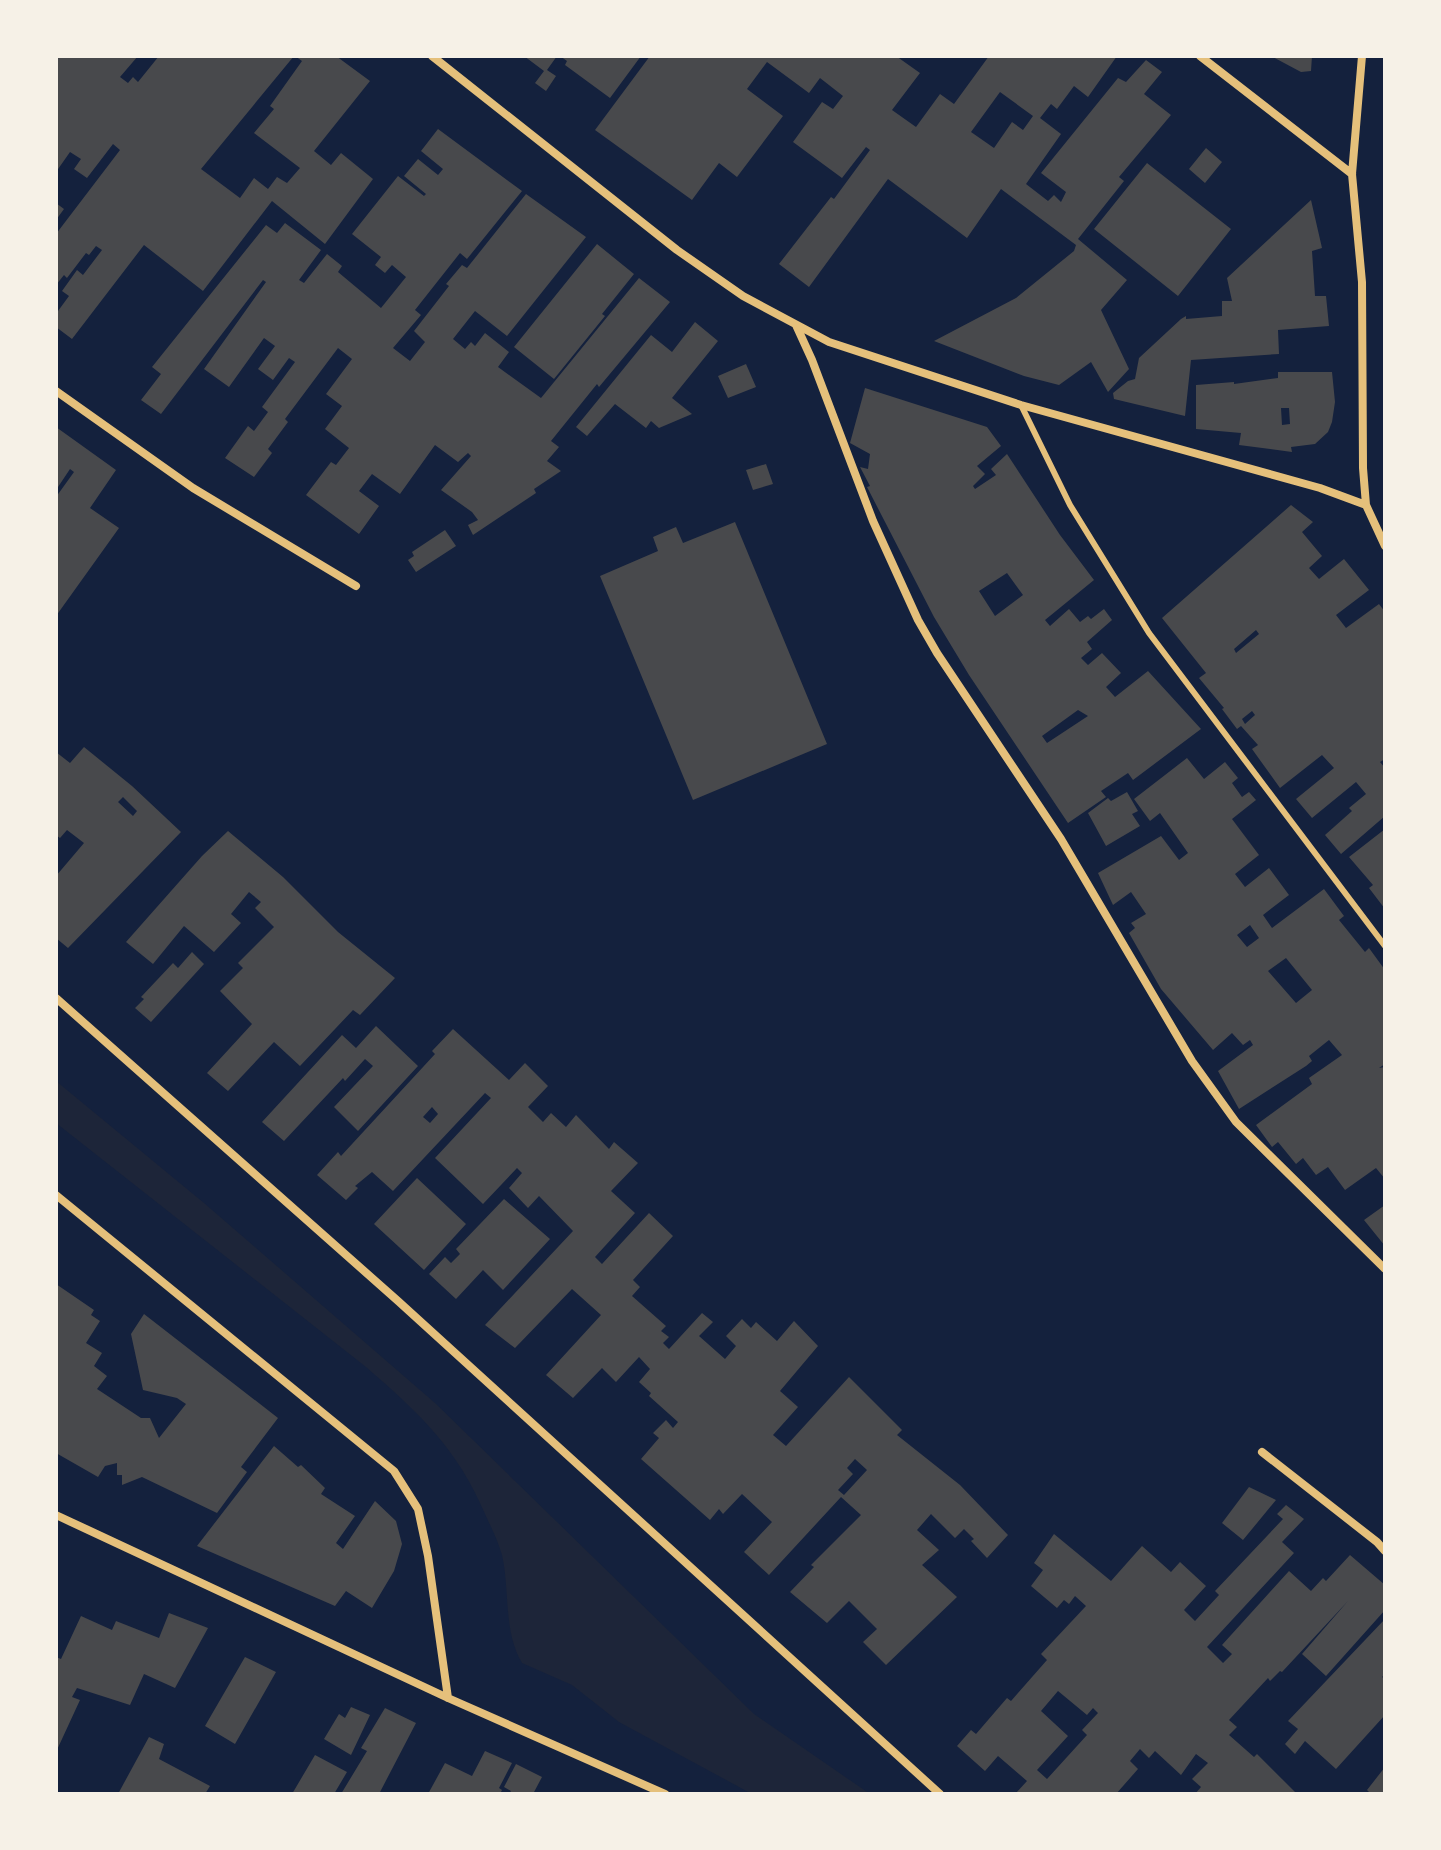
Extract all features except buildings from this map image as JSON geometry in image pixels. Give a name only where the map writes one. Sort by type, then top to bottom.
[{"type":"street","points":[[432,56],[677,250],[743,296],[829,342],[1021,405],[1320,488],[1366,505]]},
{"type":"street","points":[[1200,56],[1352,174]]},
{"type":"street","points":[[1362,56],[1352,174],[1362,282],[1366,505],[1385,546]]},
{"type":"street","points":[[796,325],[873,521],[918,620],[937,653],[1061,839],[1192,1061],[1227,1109],[1272,1158],[1385,1269]]},
{"type":"street","points":[[56,391],[193,488],[356,586]]},
{"type":"street","points":[[56,998],[398,1301],[940,1794]]},
{"type":"street","points":[[56,1195],[394,1471],[418,1509],[428,1556],[448,1698]]},
{"type":"street","points":[[1262,1452],[1385,1551]]},
{"type":"street","points":[[56,1515],[448,1698],[665,1794]]},
{"type":"lane","points":[[1021,405],[1070,505],[1149,633],[1385,946]]},
{"type":"shaded area","points":[[56,1081],[204,1203],[435,1403],[754,1714],[870,1794],[752,1794],[619,1722],[572,1685],[522,1663],[512,1638],[504,1568],[494,1534],[462,1470],[435,1433],[366,1367],[56,1123]]}]
